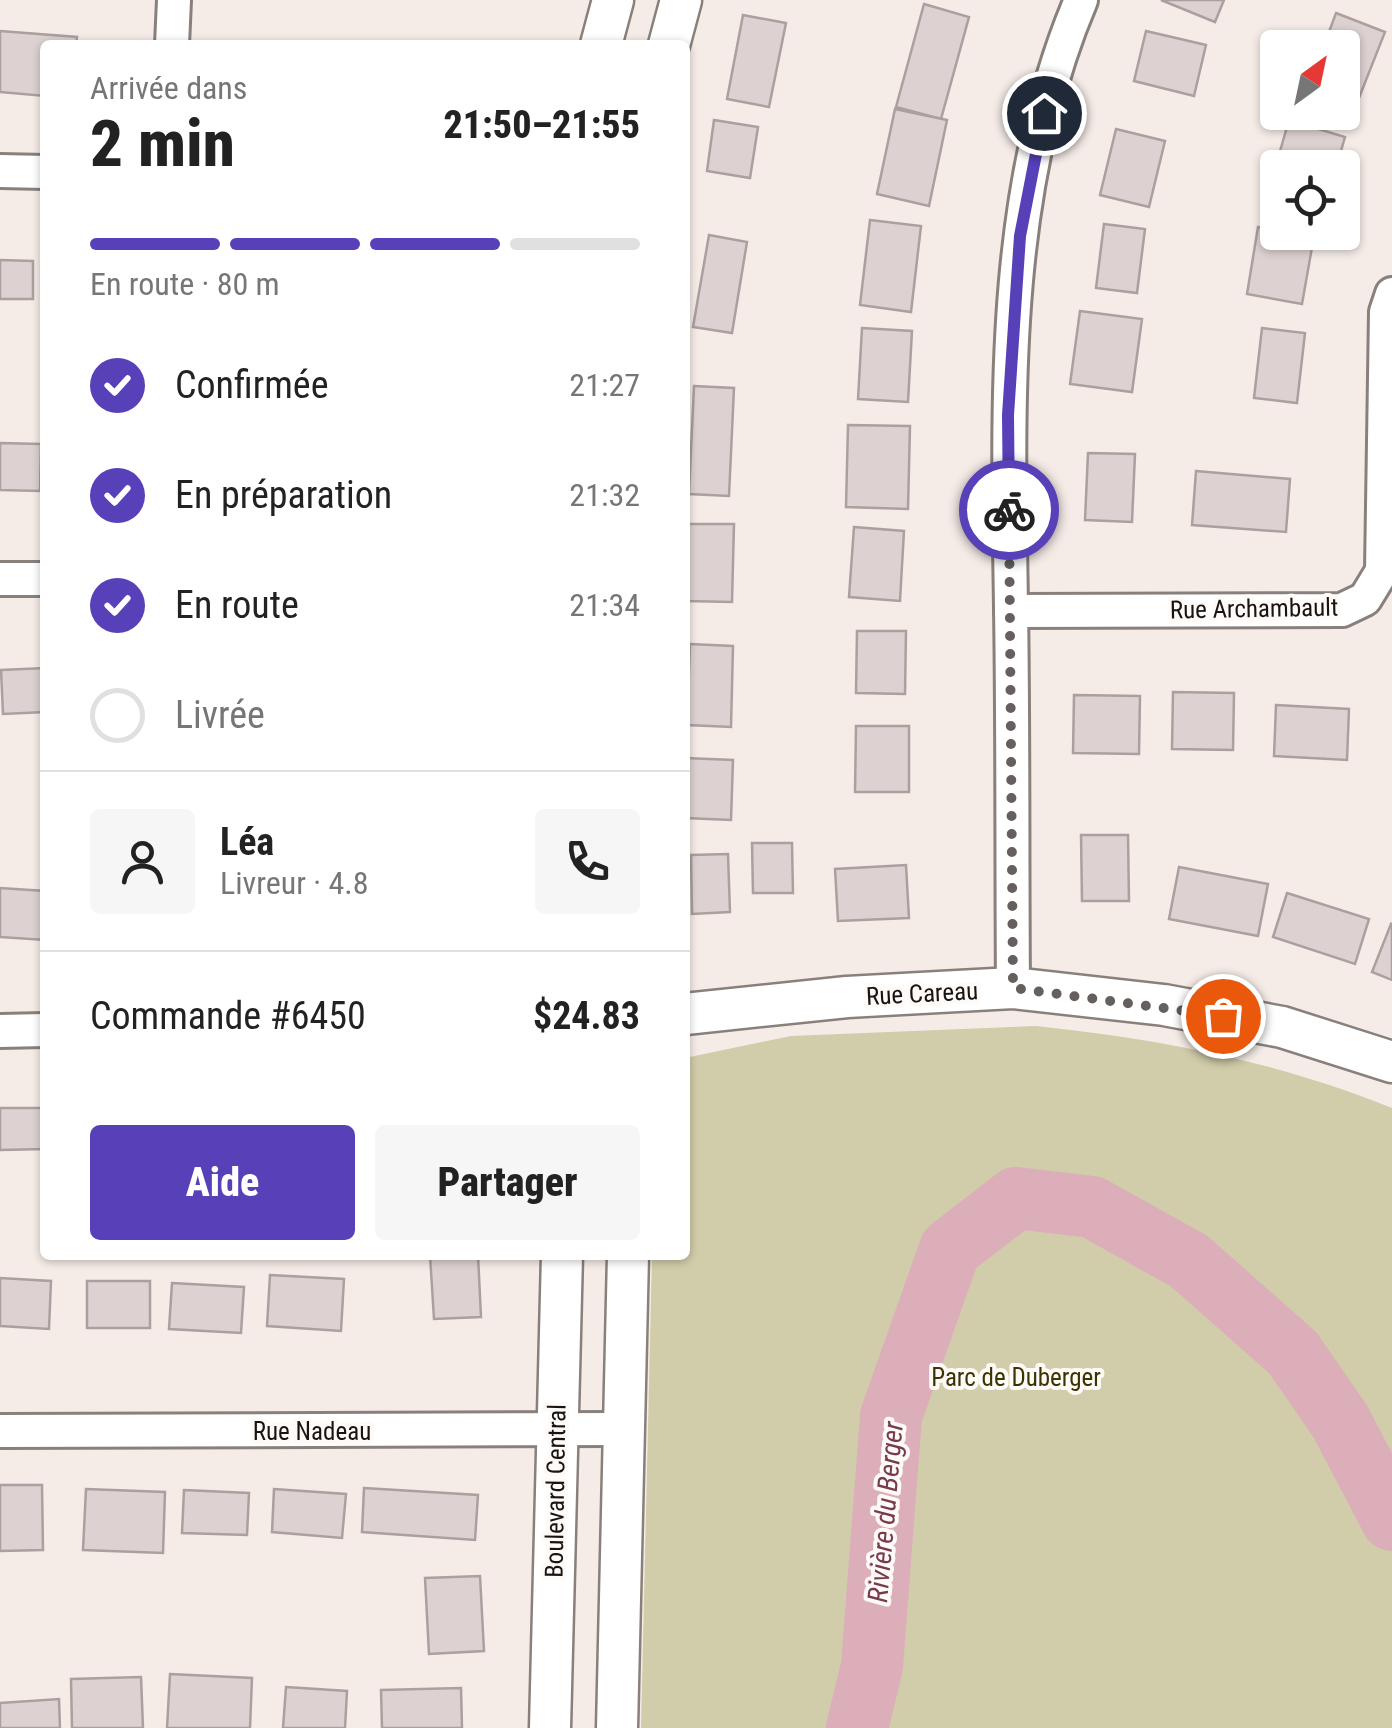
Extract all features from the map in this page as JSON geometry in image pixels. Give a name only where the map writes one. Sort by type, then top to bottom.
[{"type":"street","points":[[172,40],[174,0]]},
{"type":"street","points":[[602,40],[613,0]]},
{"type":"street","points":[[669,40],[681,0]]},
{"type":"street","points":[[1013,988],[1008,415],[1020,236],[1044,113],[1081,0]]},
{"type":"street","points":[[0,171],[40,172]]},
{"type":"street","name":"Rue Archambault","points":[[1011,611],[1342,610],[1365,598],[1382,571],[1386,312],[1392,294]]},
{"type":"street","points":[[0,579],[40,579]]},
{"type":"street","name":"Rue Careau","points":[[690,1013],[847,997],[1013,988],[1164,1005],[1282,1027],[1392,1062]]},
{"type":"street","points":[[0,1031],[40,1030]]},
{"type":"street","name":"Boulevard Central","points":[[550,1728],[562,1260]]},
{"type":"street","points":[[617,1728],[628,1260]]},
{"type":"street","name":"Rue Nadeau","points":[[0,1431],[624,1429]]},
{"type":"green space","name":"Parc de Duberger","points":[[1036,1026],[1217,1054],[1304,1077],[1392,1108],[1392,1728],[641,1728],[652,1260],[690,1260],[690,1057],[791,1036]]},
{"type":"building","points":[[1161,0],[1224,0],[1215,22]]},
{"type":"building","points":[[924,4],[969,17],[941,119],[896,107]]},
{"type":"building","points":[[1336,13],[1385,32],[1360,95],[1360,30],[1330,30]]},
{"type":"building","points":[[743,15],[786,23],[769,107],[727,99]]},
{"type":"building","points":[[0,31],[77,37],[40,40],[40,96],[0,92]]},
{"type":"building","points":[[1146,31],[1206,45],[1194,96],[1134,81]]},
{"type":"building","points":[[895,109],[947,120],[929,206],[877,194]]},
{"type":"building","points":[[714,120],[758,127],[750,178],[707,171]]},
{"type":"building","points":[[1116,129],[1165,141],[1149,207],[1100,195]]},
{"type":"building","points":[[1286,130],[1322,130],[1345,137],[1341,150],[1280,150]]},
{"type":"building","points":[[870,220],[921,226],[911,312],[860,305]]},
{"type":"building","points":[[1104,224],[1145,229],[1137,293],[1096,288]]},
{"type":"building","points":[[1258,227],[1260,250],[1312,250],[1302,304],[1247,294]]},
{"type":"building","points":[[709,235],[747,242],[732,333],[693,327]]},
{"type":"building","points":[[0,260],[33,261],[33,299],[0,299]]},
{"type":"building","points":[[1080,311],[1142,319],[1132,392],[1070,384]]},
{"type":"building","points":[[862,328],[912,331],[908,402],[858,399]]},
{"type":"building","points":[[1262,328],[1305,333],[1297,403],[1254,398]]},
{"type":"building","points":[[694,386],[734,388],[729,496],[690,494]]},
{"type":"building","points":[[848,425],[910,426],[908,509],[846,507]]},
{"type":"building","points":[[0,443],[40,444],[40,491],[0,490]]},
{"type":"building","points":[[1088,453],[1135,454],[1132,522],[1085,520]]},
{"type":"building","points":[[1196,471],[1290,479],[1286,532],[1192,525]]},
{"type":"building","points":[[690,524],[734,524],[732,602],[690,601]]},
{"type":"building","points":[[854,527],[904,531],[900,601],[849,597]]},
{"type":"building","points":[[857,631],[906,631],[905,694],[856,693]]},
{"type":"building","points":[[690,644],[733,646],[731,727],[690,725]]},
{"type":"building","points":[[40,668],[40,712],[3,714],[1,670]]},
{"type":"building","points":[[1173,692],[1234,693],[1233,750],[1172,749]]},
{"type":"building","points":[[1074,695],[1140,696],[1139,754],[1073,753]]},
{"type":"building","points":[[1276,705],[1349,709],[1347,760],[1274,756]]},
{"type":"building","points":[[856,726],[909,726],[909,792],[855,792]]},
{"type":"building","points":[[690,758],[733,760],[731,820],[690,818]]},
{"type":"building","points":[[1081,835],[1128,835],[1129,901],[1082,901]]},
{"type":"building","points":[[752,843],[792,843],[793,893],[753,893]]},
{"type":"building","points":[[728,854],[730,912],[692,914],[691,855]]},
{"type":"building","points":[[906,865],[909,918],[838,921],[835,869]]},
{"type":"building","points":[[1179,867],[1268,884],[1258,936],[1169,919]]},
{"type":"building","points":[[0,888],[40,891],[40,940],[0,937]]},
{"type":"building","points":[[1287,893],[1369,919],[1355,964],[1273,937]]},
{"type":"building","points":[[1392,925],[1392,980],[1372,972]]},
{"type":"building","points":[[0,1108],[40,1108],[40,1149],[0,1150]]},
{"type":"building","points":[[430,1260],[478,1260],[481,1317],[434,1319]]},
{"type":"building","points":[[270,1275],[344,1279],[341,1331],[267,1326]]},
{"type":"building","points":[[0,1278],[51,1281],[49,1329],[0,1326]]},
{"type":"building","points":[[87,1281],[150,1281],[150,1328],[87,1328]]},
{"type":"building","points":[[172,1283],[244,1287],[241,1333],[169,1329]]},
{"type":"building","points":[[0,1485],[42,1485],[43,1550],[0,1551]]},
{"type":"building","points":[[364,1488],[478,1495],[475,1540],[362,1532]]},
{"type":"building","points":[[86,1489],[165,1492],[163,1553],[83,1550]]},
{"type":"building","points":[[274,1489],[346,1494],[342,1538],[272,1532]]},
{"type":"building","points":[[184,1490],[249,1493],[247,1535],[182,1533]]},
{"type":"building","points":[[480,1576],[484,1651],[429,1654],[425,1578]]},
{"type":"building","points":[[170,1674],[252,1678],[250,1728],[167,1728]]},
{"type":"building","points":[[141,1677],[143,1728],[72,1728],[71,1679]]},
{"type":"building","points":[[286,1687],[347,1691],[345,1728],[283,1728]]},
{"type":"building","points":[[461,1688],[462,1728],[382,1728],[381,1690]]},
{"type":"building","points":[[59,1699],[60,1728],[0,1728],[0,1703]]},
{"type":"waterway","name":"Rivière du Berger","points":[[857,1728],[872,1666],[891,1416],[950,1249],[1016,1198],[1092,1207],[1189,1261],[1293,1353],[1340,1421],[1392,1520]]},
{"type":"way so far","points":[[1009,510],[1013,988],[1164,1005],[1223,1016]]},
{"type":"route","points":[[1009,510],[1008,415],[1020,236],[1044,113]]}]
